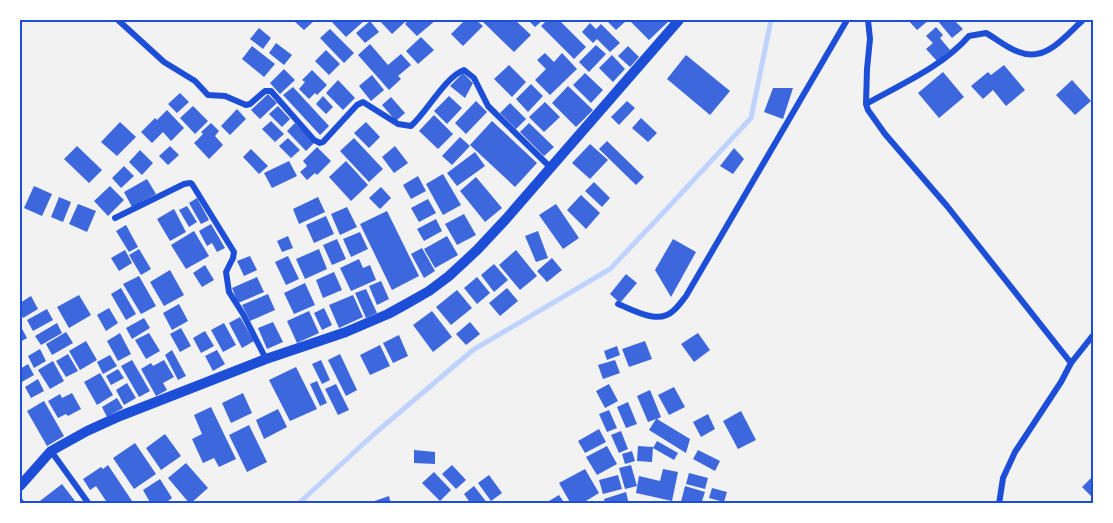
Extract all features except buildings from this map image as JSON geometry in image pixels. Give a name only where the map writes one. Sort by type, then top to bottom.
[{"type":"main road","points":[[20,486],[51,451],[87,431],[266,359],[346,332],[388,314],[429,291],[477,250],[679,20]]},
{"type":"street","points":[[118,20],[164,62],[195,81],[208,95],[225,96],[246,105],[264,91],[271,91],[314,140],[320,143],[324,142],[363,102],[398,124],[411,126],[447,83],[464,70],[474,78],[488,106],[551,168]]},
{"type":"street","points":[[618,304],[654,316],[664,316],[675,310],[686,296],[847,20]]},
{"type":"street","points":[[868,20],[870,39],[866,104],[868,110],[1071,363]]},
{"type":"street","points":[[866,104],[926,71],[969,36],[986,33],[1017,51],[1026,54],[1042,54],[1083,20]]},
{"type":"street","points":[[115,218],[184,184],[192,184],[234,252],[226,272],[227,286],[266,359]]},
{"type":"street","points":[[999,504],[1000,490],[1015,452],[1071,363],[1094,334]]},
{"type":"street","points":[[51,451],[88,504]]},
{"type":"waterway","points":[[298,504],[374,434],[473,350],[610,269],[751,118],[771,20]]}]
